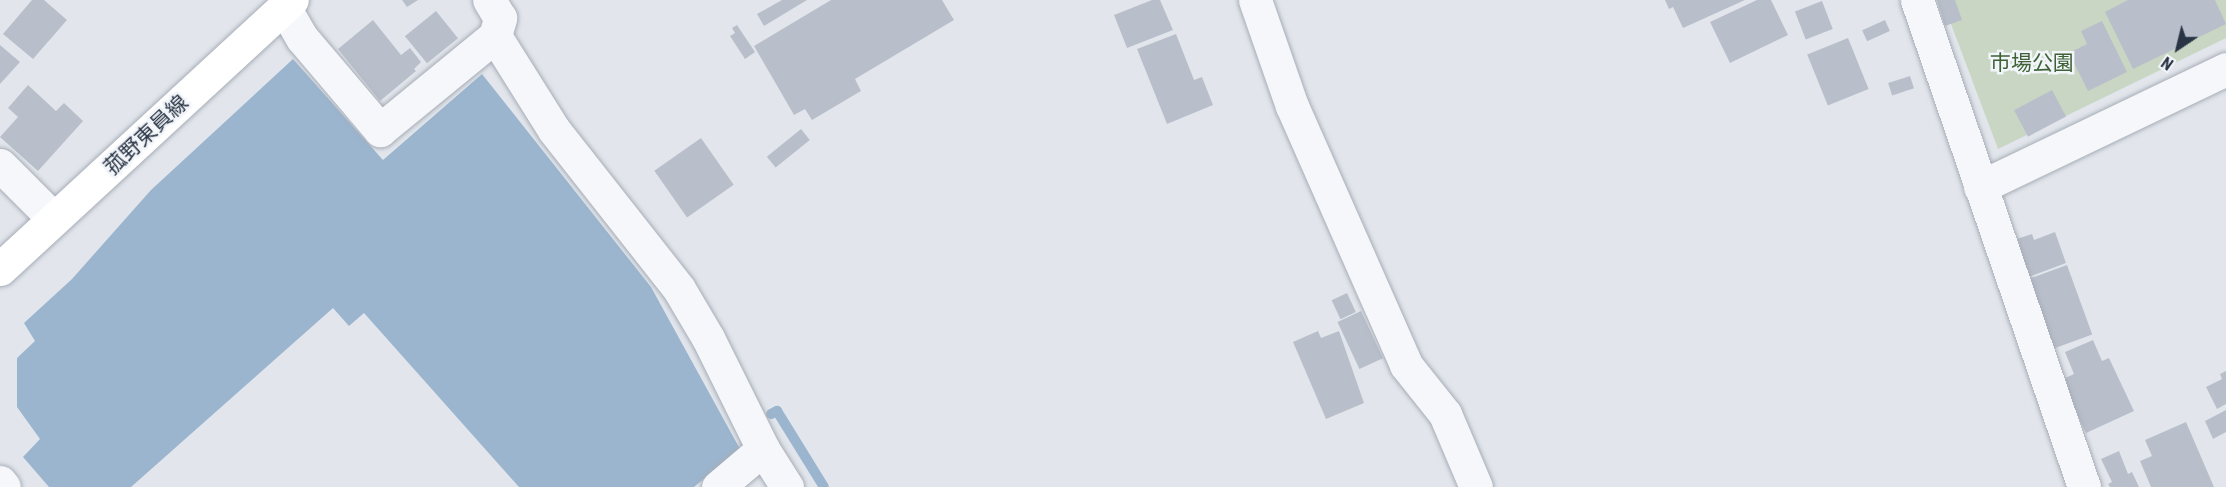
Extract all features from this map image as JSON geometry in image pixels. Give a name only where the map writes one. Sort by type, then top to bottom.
[{"type":"main road","name":"菰野東員線","points":[[0,269],[288,4]]},
{"type":"street","points":[[288,4],[302,38],[380,130],[495,36],[500,18],[489,0]]},
{"type":"street","points":[[1255,0],[1292,105],[1406,365],[1445,414],[1476,487]]},
{"type":"street","points":[[1917,0],[2084,487]]},
{"type":"street","points":[[495,36],[554,130],[679,288],[708,338],[763,449],[788,487]]},
{"type":"street","points":[[1980,187],[2226,69]]},
{"type":"street","points":[[0,165],[54,219]]},
{"type":"street","points":[[717,487],[763,449]]},
{"type":"street","points":[[0,482],[4,487]]},
{"type":"green space","name":"市場公園","points":[[1942,0],[2226,0],[2226,38],[1998,149]]},
{"type":"water","points":[[293,59],[383,160],[482,74],[651,287],[740,449],[694,487],[519,487],[364,313],[349,326],[333,308],[131,487],[49,487],[23,457],[40,439],[17,407],[17,358],[35,341],[24,323],[72,279],[151,190]]},
{"type":"building","points":[[32,0],[44,0],[67,20],[33,59],[3,34]]},
{"type":"building","points":[[402,0],[418,0],[407,7]]},
{"type":"building","points":[[782,0],[807,0],[764,26],[757,14]]},
{"type":"building","points":[[831,0],[942,0],[954,20],[855,79],[861,91],[812,120],[805,109],[794,115],[754,46]]},
{"type":"building","points":[[1152,0],[1160,0],[1173,30],[1127,48],[1114,15]]},
{"type":"building","points":[[1665,0],[1745,0],[1683,28],[1673,7],[1669,9]]},
{"type":"building","points":[[1757,0],[1771,0],[1788,35],[1730,63],[1710,22]]},
{"type":"building","points":[[1937,0],[1955,0],[1962,20],[1945,26]]},
{"type":"building","points":[[2128,0],[2215,0],[2226,24],[2133,69],[2105,12]]},
{"type":"building","points":[[1822,1],[1833,29],[1806,39],[1795,11]]},
{"type":"building","points":[[436,11],[458,38],[427,63],[405,36]]},
{"type":"building","points":[[373,20],[401,55],[410,48],[421,62],[414,69],[416,71],[380,101],[338,49]]},
{"type":"building","points":[[1885,20],[1890,31],[1867,41],[1862,30]]},
{"type":"building","points":[[2102,21],[2127,72],[2088,91],[2069,53],[2087,44],[2081,31]]},
{"type":"building","points":[[737,25],[755,52],[745,59],[730,36],[735,33],[732,28]]},
{"type":"building","points":[[1176,34],[1194,80],[1202,77],[1213,105],[1167,124],[1137,49]]},
{"type":"building","points":[[1848,38],[1869,89],[1828,105],[1807,54]]},
{"type":"building","points":[[0,45],[20,62],[0,84]]},
{"type":"building","points":[[1910,76],[1914,88],[1892,95],[1888,83]]},
{"type":"building","points":[[28,85],[56,111],[64,103],[83,121],[38,171],[0,137],[18,117],[8,108]]},
{"type":"building","points":[[2052,90],[2066,116],[2028,137],[2014,110]]},
{"type":"building","points":[[801,129],[810,140],[776,168],[767,157]]},
{"type":"building","points":[[701,138],[734,185],[687,217],[654,171]]},
{"type":"building","points":[[2055,232],[2066,263],[2026,278],[2015,247],[2020,245],[2017,239],[2032,234],[2034,240]]},
{"type":"building","points":[[2067,265],[2092,335],[2052,349],[2027,280]]},
{"type":"building","points":[[1347,293],[1356,312],[1340,319],[1332,300]]},
{"type":"building","points":[[1361,311],[1383,358],[1359,369],[1337,322]]},
{"type":"building","points":[[1318,331],[1321,338],[1339,331],[1364,403],[1326,419],[1293,342]]},
{"type":"building","points":[[2093,340],[2102,361],[2109,358],[2134,411],[2086,433],[2061,380],[2074,374],[2065,352]]},
{"type":"building","points":[[2226,371],[2226,404],[2217,409],[2206,387],[2222,379],[2220,374]]},
{"type":"building","points":[[2226,410],[2226,432],[2213,439],[2205,421]]},
{"type":"building","points":[[2186,422],[2214,487],[2151,487],[2140,461],[2152,456],[2145,440]]},
{"type":"building","points":[[2119,451],[2128,474],[2132,472],[2139,487],[2110,487],[2108,484],[2112,482],[2101,459]]},
{"type":"waterway","points":[[771,414],[777,411],[824,487]]}]
